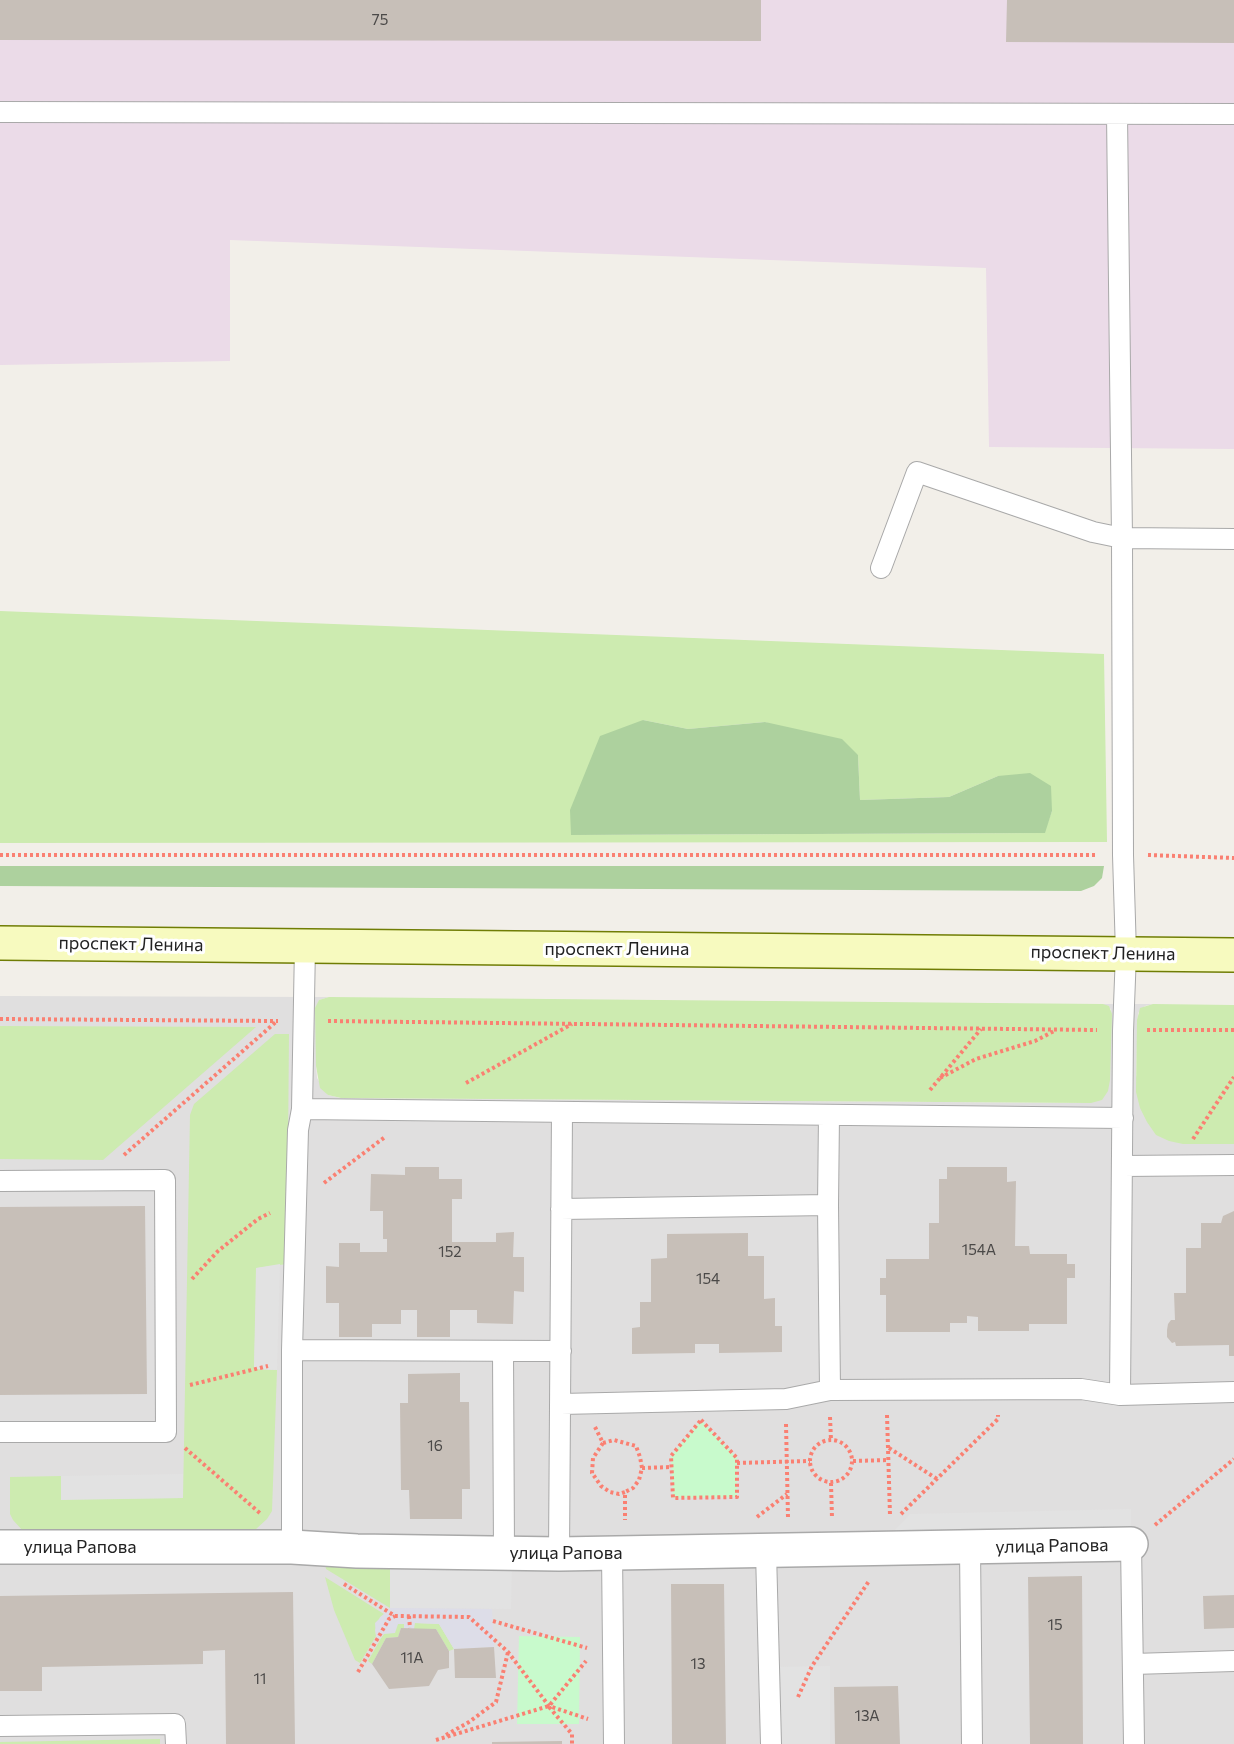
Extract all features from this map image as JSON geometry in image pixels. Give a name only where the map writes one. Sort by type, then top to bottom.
[{"type":"main road","name":"проспект Ленина","points":[[0,943],[1234,955]]},
{"type":"street","name":"улица Рапова","points":[[0,1547],[292,1547],[357,1551],[559,1554],[619,1540],[766,1552],[1131,1544]]},
{"type":"lane","points":[[0,112],[1234,114]]},
{"type":"lane","points":[[1117,114],[1123,855],[1126,953],[1123,1030],[1120,1395]]},
{"type":"lane","points":[[881,568],[917,472],[1093,532],[1122,538],[1234,539]]},
{"type":"lane","points":[[292,1547],[292,1356],[298,1130],[302,1109],[305,946]]},
{"type":"lane","points":[[302,1109],[1123,1119]]},
{"type":"lane","points":[[559,1554],[562,1112]]},
{"type":"lane","points":[[829,1115],[830,1390]]},
{"type":"lane","points":[[1123,1166],[1234,1165]]},
{"type":"lane","points":[[0,1182],[165,1180],[166,1391],[166,1432],[0,1432]]},
{"type":"lane","points":[[561,1209],[828,1205]]},
{"type":"lane","points":[[504,1351],[504,1553]]},
{"type":"lane","points":[[292,1356],[561,1351]]},
{"type":"lane","points":[[561,1404],[786,1399],[830,1390],[886,1389],[1081,1389],[1120,1395],[1234,1392]]},
{"type":"lane","points":[[614,1735],[614,1658],[619,1540]]},
{"type":"lane","points":[[1131,1544],[1134,1744]]},
{"type":"lane","points":[[970,1548],[972,1744]]},
{"type":"lane","points":[[766,1552],[771,1744]]},
{"type":"lane","points":[[1133,1664],[1234,1661]]},
{"type":"lane","points":[[0,1726],[175,1724],[176,1744]]},
{"type":"path","points":[[0,855],[1123,855],[1234,858]]},
{"type":"path","points":[[0,1019],[1234,1030]]},
{"type":"path","points":[[94,1181],[278,1021]]},
{"type":"path","points":[[908,1116],[981,1029]]},
{"type":"path","points":[[940,1078],[976,1059],[1035,1041],[1056,1030]]},
{"type":"path","points":[[1176,1165],[1234,1077]]},
{"type":"path","points":[[165,1307],[218,1251],[258,1219],[296,1198]]},
{"type":"path","points":[[166,1391],[292,1356]]},
{"type":"path","points":[[886,1389],[890,1525]]},
{"type":"path","points":[[786,1399],[788,1526]]},
{"type":"path","points":[[583,1404],[603,1443]]},
{"type":"path","points":[[701,1420],[737,1458],[737,1497],[673,1498],[671,1467],[671,1456],[701,1420]]},
{"type":"path","points":[[166,1432],[267,1519],[292,1547]]},
{"type":"path","points":[[614,1440],[636,1446],[642,1468],[639,1480],[633,1488],[619,1494],[610,1492],[595,1479],[591,1465],[603,1443],[614,1440]]},
{"type":"path","points":[[831,1440],[840,1441],[846,1446],[853,1461],[847,1476],[831,1483],[822,1481],[816,1476],[810,1461],[816,1446],[831,1440]]},
{"type":"path","points":[[888,1448],[937,1479]]},
{"type":"path","points":[[1131,1544],[1234,1459]]},
{"type":"path","points":[[853,1461],[888,1460]]},
{"type":"path","points":[[737,1463],[810,1461]]},
{"type":"path","points":[[642,1468],[671,1467]]},
{"type":"path","points":[[831,1483],[832,1526]]},
{"type":"path","points":[[619,1540],[625,1492]]},
{"type":"path","points":[[340,1582],[395,1616]]},
{"type":"path","points":[[358,1672],[389,1619],[395,1616],[469,1617],[508,1652],[572,1734],[572,1744]]},
{"type":"path","points":[[410,1616],[410,1628]]},
{"type":"path","points":[[493,1621],[595,1650],[614,1658]]},
{"type":"path","points":[[435,1742],[549,1706],[595,1650]]},
{"type":"path","points":[[435,1742],[470,1722],[496,1702],[508,1652]]},
{"type":"path","points":[[549,1706],[614,1735]]},
{"type":"shaded area","points":[[0,0],[1234,0],[1234,449],[989,447],[986,268],[230,240],[230,361],[0,365]]},
{"type":"shaded area","points":[[0,996],[329,997],[319,1000],[316,1008],[317,1078],[328,1095],[341,1098],[1091,1103],[1111,1009],[1103,1004],[1153,1004],[1145,1006],[1138,1013],[1136,1076],[1183,1144],[1234,1144],[1234,1744],[0,1744]]},
{"type":"shaded area","points":[[280,1264],[277,1370],[254,1369],[256,1268]]},
{"type":"shaded area","points":[[183,1474],[183,1498],[61,1500],[61,1476]]},
{"type":"shaded area","points":[[1131,1509],[1131,1535],[885,1540],[910,1514]]},
{"type":"shaded area","points":[[390,1560],[512,1563],[511,1609],[390,1608]]},
{"type":"shaded area","points":[[390,1608],[492,1609],[494,1647],[454,1649],[439,1624],[415,1623],[414,1629],[404,1628],[404,1624],[398,1624],[395,1633],[384,1634],[381,1638],[376,1636],[375,1623]]},
{"type":"shaded area","points":[[830,1666],[830,1744],[771,1744],[769,1667]]},
{"type":"green space","points":[[0,611],[1104,654],[1107,842],[0,843]],"holes":[[[643,720],[688,729],[765,722],[858,755],[860,800],[949,797],[998,776],[1052,811],[1044,833],[571,835]]]},
{"type":"green space","points":[[643,720],[688,729],[765,722],[842,739],[858,755],[860,800],[949,797],[998,776],[1030,773],[1051,786],[1052,811],[1045,833],[571,835],[570,810],[600,736]]},
{"type":"green space","points":[[0,866],[1104,866],[1102,878],[1094,886],[1081,891],[0,886]]},
{"type":"green space","points":[[329,997],[1103,1004],[1109,1006],[1112,1014],[1110,1080],[1108,1091],[1102,1100],[1091,1103],[341,1098],[328,1095],[320,1088],[316,1066],[315,1008],[319,1000]]},
{"type":"green space","points":[[1153,1004],[1234,1005],[1234,1144],[1183,1144],[1169,1141],[1156,1135],[1147,1122],[1136,1092],[1137,1020],[1140,1008]]},
{"type":"green space","points":[[0,1026],[256,1027],[103,1160],[0,1159]]},
{"type":"green space","points":[[275,1034],[289,1034],[287,1264],[257,1268],[254,1369],[277,1370],[272,1511],[256,1529],[242,1533],[24,1532],[10,1514],[10,1477],[61,1476],[61,1499],[183,1498],[190,1115],[194,1104]]},
{"type":"green space","points":[[701,1420],[737,1458],[737,1497],[673,1498],[671,1456]]},
{"type":"green space","points":[[325,1563],[390,1565],[390,1608],[326,1569]]},
{"type":"green space","points":[[325,1577],[384,1614],[380,1617],[375,1630],[376,1636],[360,1663],[355,1660],[334,1610]]},
{"type":"green space","points":[[414,1623],[439,1624],[454,1649],[449,1651],[436,1629],[414,1629]]},
{"type":"green space","points":[[398,1624],[405,1624],[404,1628],[401,1628],[398,1637],[386,1638],[372,1664],[368,1661],[384,1633]]},
{"type":"green space","points":[[519,1636],[580,1637],[579,1724],[517,1724]]},
{"type":"green space","points":[[160,1739],[160,1744],[0,1744],[0,1742]]},
{"type":"building","points":[[0,0],[761,0],[761,41],[0,40]]},
{"type":"building","points":[[1007,0],[1234,0],[1234,43],[1006,42]]},
{"type":"building","points":[[405,1167],[439,1167],[439,1179],[462,1179],[462,1199],[452,1199],[452,1242],[496,1242],[496,1233],[514,1232],[513,1257],[524,1257],[524,1292],[514,1291],[513,1324],[477,1323],[477,1310],[450,1310],[450,1337],[417,1337],[417,1310],[401,1310],[401,1324],[372,1324],[372,1337],[339,1337],[339,1303],[326,1303],[326,1266],[339,1267],[339,1243],[360,1243],[360,1252],[387,1252],[387,1239],[383,1239],[383,1211],[370,1211],[371,1174],[405,1175]]},
{"type":"building","points":[[947,1167],[1007,1167],[1007,1182],[1016,1181],[1015,1246],[1029,1246],[1030,1254],[1067,1254],[1067,1264],[1075,1264],[1075,1278],[1067,1278],[1067,1324],[1029,1324],[1029,1331],[978,1331],[978,1317],[967,1316],[967,1323],[950,1323],[950,1332],[886,1332],[886,1295],[880,1295],[880,1278],[886,1278],[886,1259],[929,1259],[929,1223],[939,1223],[939,1179],[947,1179]]},
{"type":"building","points":[[145,1206],[147,1394],[0,1395],[0,1207]]},
{"type":"building","points":[[1234,1211],[1234,1356],[1229,1356],[1229,1345],[1176,1346],[1175,1342],[1172,1343],[1167,1337],[1167,1330],[1171,1320],[1175,1320],[1174,1293],[1186,1293],[1186,1248],[1201,1248],[1201,1223],[1221,1223],[1223,1216]]},
{"type":"building","points":[[748,1233],[748,1256],[764,1256],[764,1299],[775,1298],[775,1326],[782,1326],[782,1352],[719,1353],[719,1344],[695,1344],[695,1353],[632,1354],[632,1328],[640,1327],[640,1302],[651,1302],[651,1259],[667,1258],[667,1234]]},
{"type":"building","points":[[460,1373],[460,1402],[469,1402],[470,1489],[462,1489],[462,1519],[410,1519],[409,1490],[401,1490],[400,1403],[408,1403],[408,1374]]},
{"type":"building","points":[[1082,1576],[1083,1744],[1030,1744],[1028,1577]]},
{"type":"building","points":[[671,1584],[724,1584],[726,1744],[672,1744]]},
{"type":"building","points":[[293,1592],[295,1744],[226,1744],[225,1650],[203,1651],[203,1664],[42,1667],[42,1691],[0,1691],[0,1596]]},
{"type":"building","points":[[1234,1595],[1234,1628],[1204,1629],[1203,1596]]},
{"type":"building","points":[[401,1628],[436,1629],[449,1651],[449,1668],[438,1670],[429,1686],[389,1689],[372,1664],[386,1638],[398,1637]]},
{"type":"building","points":[[494,1647],[496,1678],[455,1678],[454,1649]]},
{"type":"building","points":[[898,1686],[900,1744],[835,1744],[834,1687]]},
{"type":"building","points":[[562,1741],[562,1744],[492,1744],[492,1742]]}]
